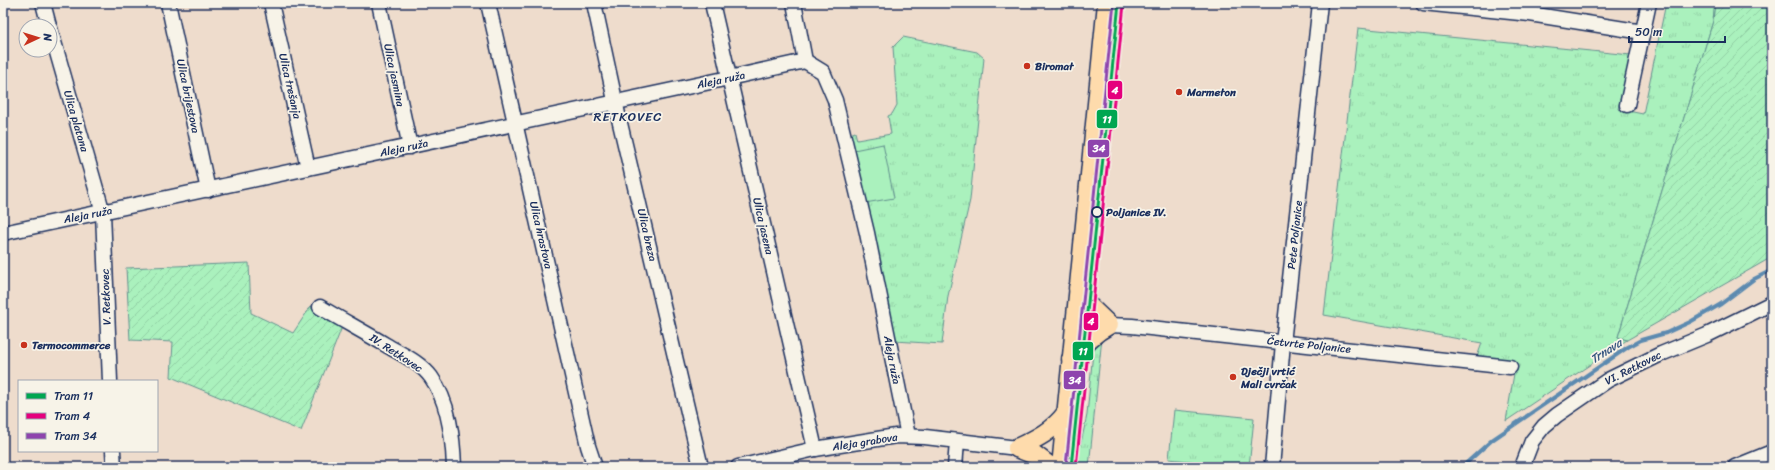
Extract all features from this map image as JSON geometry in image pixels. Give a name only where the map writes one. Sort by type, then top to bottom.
[{"type":"main road","points":[[1061,467],[1106,6]]},
{"type":"main road","points":[[1071,360],[1084,343],[1109,325],[1088,306],[1078,288]]},
{"type":"main road","points":[[1017,448],[1044,434],[1057,424],[1066,413]]},
{"type":"main road","points":[[1017,448],[1035,455],[1051,467]]},
{"type":"street","name":"Ulica platana","points":[[43,3],[47,18]]},
{"type":"street","name":"Ulica brijestova","points":[[168,3],[208,190]]},
{"type":"street","name":"Ulica trešanja","points":[[271,3],[308,168]]},
{"type":"street","name":"Ulica jasmina","points":[[379,3],[410,147]]},
{"type":"street","name":"Ulica hrastova","points":[[488,3],[588,446],[595,467]]},
{"type":"street","name":"Ulica breza","points":[[594,3],[701,467]]},
{"type":"street","name":"Ulica jasena","points":[[712,3],[815,450]]},
{"type":"street","points":[[794,3],[805,61]]},
{"type":"street","name":"Pete Poljanice","points":[[1272,467],[1283,343],[1320,3]]},
{"type":"street","points":[[1423,3],[1530,14],[1643,32]]},
{"type":"street","points":[[1627,105],[1649,3]]},
{"type":"street","name":"Ulica platana","points":[[58,55],[103,213]]},
{"type":"street","name":"Aleja ruža","points":[[3,233],[103,213],[805,61],[823,72],[835,100],[867,233],[908,436]]},
{"type":"street","name":"V. Retkovec","points":[[103,213],[110,380]]},
{"type":"street","name":"VI. Retkovec","points":[[1522,467],[1532,441],[1544,426],[1557,414],[1608,380],[1624,371],[1707,335],[1772,303]]},
{"type":"street","name":"IV. Retkovec","points":[[320,307],[417,363],[430,376],[441,396],[449,421],[453,444],[454,467]]},
{"type":"street","name":"Četvrte Poljanice","points":[[1109,325],[1510,367]]},
{"type":"street","name":"Aleja grabova","points":[[738,467],[815,450],[896,436],[1017,448]]},
{"type":"street","points":[[954,467],[957,442]]},
{"type":"street","points":[[113,452],[114,467]]},
{"type":"street","points":[[1735,467],[1772,452]]},
{"type":"green space","points":[[1666,3],[1715,3],[1713,21],[1618,337],[1627,340],[1506,421],[1516,362],[1477,357],[1482,343],[1324,315],[1358,28],[1631,55],[1618,109],[1643,114]]},
{"type":"green space","points":[[1715,3],[1772,3],[1772,257],[1627,340],[1618,337],[1713,21]]},
{"type":"green space","points":[[903,37],[977,52],[984,58],[970,200],[948,296],[942,344],[895,341],[850,134],[855,132],[857,140],[891,134],[888,116],[892,114],[897,105],[893,47]]},
{"type":"green space","points":[[883,144],[894,198],[865,203],[854,150]]},
{"type":"green space","points":[[249,263],[251,313],[293,333],[311,306],[344,322],[301,431],[171,377],[173,342],[130,340],[126,268]]},
{"type":"green space","points":[[1102,337],[1089,467],[1076,467],[1087,415],[1093,352],[1096,341]]},
{"type":"green space","points":[[1174,410],[1254,418],[1249,467],[1169,459]]},
{"type":"waterway","name":"Trnava","points":[[1462,467],[1492,440],[1628,347],[1641,340],[1666,333],[1690,322],[1721,304],[1754,279],[1772,270]]},
{"type":"tram line","name":"34","points":[[1066,466],[1114,3]]},
{"type":"tram line","name":"11","points":[[1071,467],[1119,3]]},
{"type":"tram line","name":"4","points":[[1076,467],[1124,4]]},
{"type":"place","name":"Biromat","points":[[1027,66]]},
{"type":"place","name":"Marmeton","points":[[1179,92]]},
{"type":"place","name":"Poljanice IV.","points":[[1097,212]]},
{"type":"place","name":"Termocommerce","points":[[24,345]]},
{"type":"place","name":"Dječji vrtić Mali cvrčak","points":[[1233,377]]},
{"type":"district","name":"RETKOVEC","points":[[628,116]]}]
